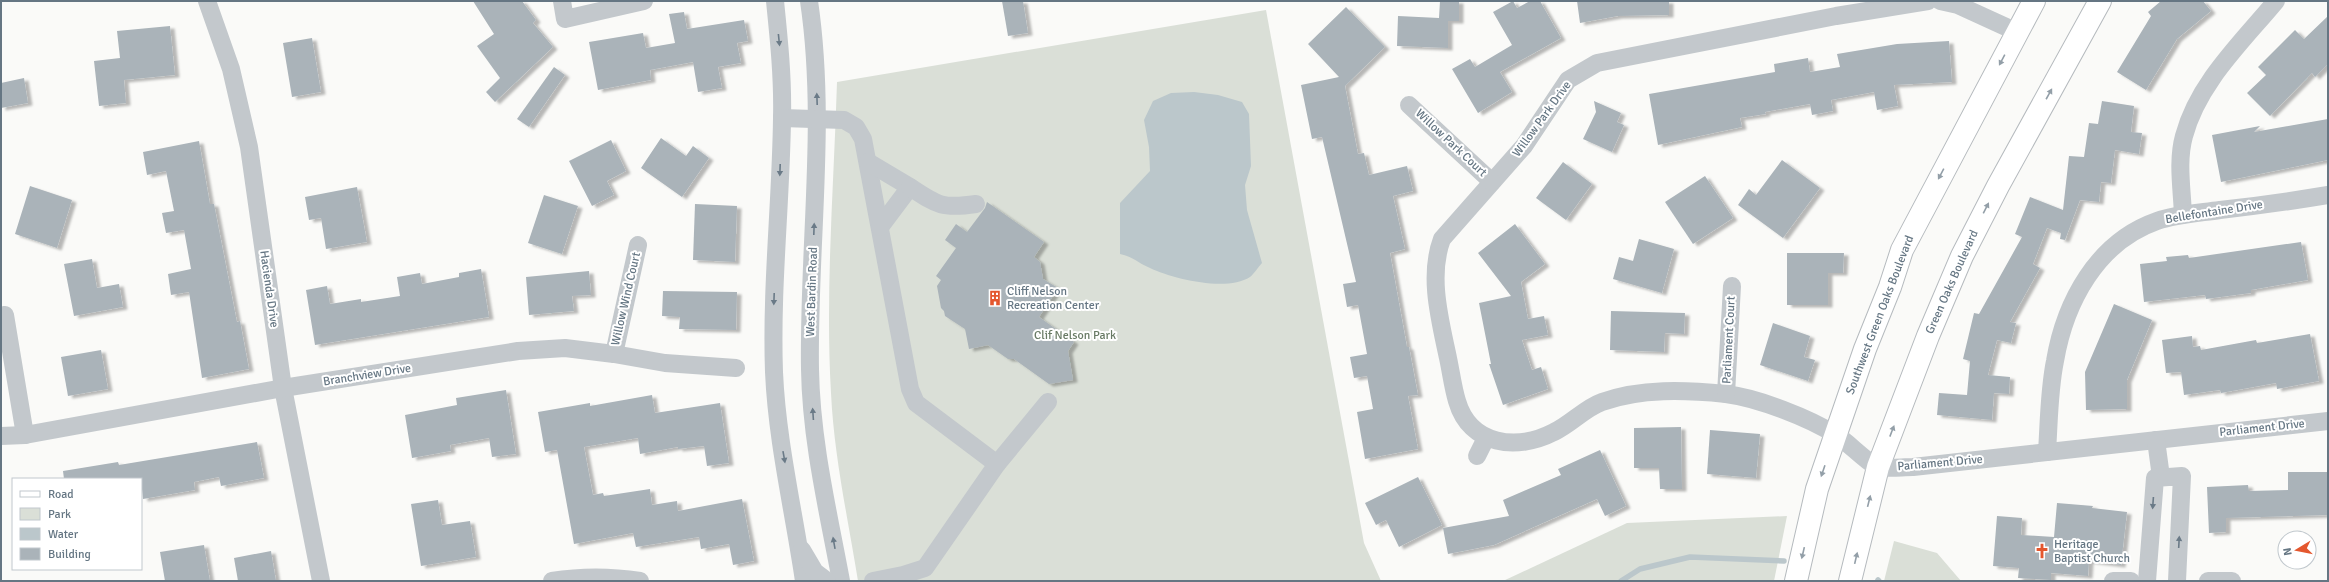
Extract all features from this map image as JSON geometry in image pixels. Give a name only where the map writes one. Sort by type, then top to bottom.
[{"type":"main road","name":"Southwest Green Oaks Boulevard","points":[[1796,581],[1817,489],[1865,349],[1890,288],[1902,250],[2034,1]]},
{"type":"main road","name":"Green Oaks Boulevard","points":[[1850,581],[1878,467],[1928,336],[1962,256],[1998,186],[2100,1]]},
{"type":"street","name":"Hacienda Drive","points":[[207,1],[231,69],[249,147],[283,388],[321,581]]},
{"type":"street","points":[[562,1],[565,19],[644,1]]},
{"type":"street","points":[[775,1],[781,58],[782,118],[774,306],[774,373],[780,436],[804,581]]},
{"type":"street","name":"West Bardin Road","points":[[810,1],[815,41],[817,119],[810,370],[815,441],[841,581]]},
{"type":"street","name":"Willow Park Drive","points":[[1486,438],[1470,425],[1457,403],[1438,308],[1435,256],[1442,239],[1524,146],[1568,80],[1597,63],[1836,16],[1928,1]]},
{"type":"street","points":[[1940,1],[1958,5],[2017,32]]},
{"type":"street","points":[[2183,215],[2180,169],[2184,136],[2195,107],[2207,85],[2276,1]]},
{"type":"street","name":"Willow Park Court","points":[[1409,105],[1492,182]]},
{"type":"street","points":[[782,118],[844,120],[856,127],[863,139],[868,162],[910,390],[916,403],[998,464]]},
{"type":"street","points":[[868,162],[934,203],[947,207],[976,204]]},
{"type":"street","points":[[880,227],[910,187]]},
{"type":"street","name":"Bellefontaine Drive","points":[[2047,452],[2054,361],[2071,305],[2086,278],[2105,253],[2129,234],[2157,221],[2183,215],[2328,195]]},
{"type":"street","name":"Willow Wind Court","points":[[614,354],[638,245]]},
{"type":"street","name":"Parliament Court","points":[[1726,394],[1732,286]]},
{"type":"street","points":[[5,314],[25,435]]},
{"type":"street","name":"Branchview Drive","points":[[1,436],[25,435],[283,388],[518,351],[565,348],[614,354],[665,363],[736,368]]},
{"type":"street","points":[[1477,456],[1486,438],[1506,444],[1529,441],[1554,433],[1602,402],[1642,393],[1679,391],[1726,394],[1756,400],[1836,434],[1878,467]]},
{"type":"street","points":[[873,581],[903,575],[924,568],[998,464],[1048,402]]},
{"type":"street","name":"Parliament Drive","points":[[1878,467],[1913,467],[2328,421]]},
{"type":"street","points":[[2156,440],[2161,477]]},
{"type":"street","points":[[2147,581],[2155,478],[2182,476],[2177,581]]},
{"type":"street","points":[[799,544],[815,572],[827,581]]},
{"type":"street","points":[[552,581],[576,577],[607,576],[640,581]]},
{"type":"street","points":[[2113,581],[2131,581]]},
{"type":"street","points":[[2208,581],[2232,581]]},
{"type":"green space","name":"Clif Nelson Park","points":[[1266,10],[1364,543],[1381,581],[858,581],[838,464],[829,355],[829,277],[837,82]]},
{"type":"green space","points":[[1787,516],[1774,581],[1503,581],[1627,523]]},
{"type":"green space","points":[[1894,541],[1937,553],[1961,581],[1884,581]]},
{"type":"water","points":[[1194,92],[1218,95],[1242,102],[1249,114],[1251,166],[1245,185],[1247,210],[1262,263],[1250,277],[1240,281],[1214,284],[1186,280],[1160,272],[1120,254],[1120,203],[1150,171],[1149,147],[1144,120],[1153,101],[1171,93]]},
{"type":"building","points":[[473,1],[522,1],[536,20],[533,23],[553,47],[495,102],[486,92],[500,78],[477,46],[494,34]]},
{"type":"building","points":[[1002,1],[1023,1],[1028,33],[1008,36]]},
{"type":"building","points":[[1440,1],[1459,1],[1459,21],[1448,21],[1448,48],[1397,46],[1398,16],[1439,18]]},
{"type":"building","points":[[1513,1],[1517,8],[1530,1],[1540,1],[1561,38],[1500,72],[1512,92],[1478,113],[1452,69],[1470,59],[1475,67],[1512,45],[1493,12]]},
{"type":"building","points":[[1577,1],[1669,1],[1669,15],[1618,16],[1580,23]]},
{"type":"building","points":[[2161,1],[2203,1],[2211,11],[2177,39],[2146,90],[2117,72],[2151,16],[2148,12]]},
{"type":"building","points":[[1346,7],[1385,47],[1345,86],[1358,154],[1364,153],[1369,175],[1407,166],[1413,191],[1393,196],[1405,249],[1390,253],[1407,347],[1409,347],[1418,395],[1408,396],[1418,449],[1365,459],[1357,412],[1373,409],[1367,376],[1354,378],[1350,357],[1367,354],[1358,305],[1347,307],[1343,284],[1356,282],[1322,137],[1312,139],[1301,85],[1339,77],[1308,44]]},
{"type":"building","points":[[684,12],[687,29],[744,20],[748,41],[737,43],[741,63],[718,67],[722,88],[698,92],[693,62],[650,70],[651,80],[598,90],[589,42],[643,33],[646,48],[675,43],[669,14]]},
{"type":"building","points":[[2328,16],[2328,64],[2315,77],[2312,73],[2270,116],[2247,93],[2266,75],[2258,67],[2295,30],[2304,39]]},
{"type":"building","points":[[170,26],[175,75],[124,80],[126,103],[99,106],[94,61],[120,58],[117,31]]},
{"type":"building","points":[[312,38],[321,92],[292,97],[283,43]]},
{"type":"building","points":[[1949,41],[1952,82],[1894,85],[1898,106],[1877,110],[1874,92],[1831,100],[1833,111],[1812,115],[1810,104],[1765,112],[1766,114],[1740,118],[1742,127],[1658,145],[1649,94],[1775,72],[1774,64],[1808,58],[1810,72],[1840,67],[1837,54],[1897,44]]},
{"type":"building","points":[[554,67],[565,75],[529,127],[517,119]]},
{"type":"building","points":[[24,78],[28,103],[1,108],[1,83]]},
{"type":"building","points":[[1594,101],[1621,113],[1617,122],[1624,125],[1612,152],[1583,139],[1596,112]]},
{"type":"building","points":[[2102,101],[2134,106],[2131,132],[2142,133],[2139,154],[2115,150],[2111,183],[2101,182],[2099,202],[2080,200],[2065,240],[2060,239],[2061,233],[2047,228],[2033,264],[2040,268],[2010,322],[2016,323],[2011,343],[1997,340],[1988,375],[2010,377],[2009,394],[1994,393],[1992,420],[1937,415],[1939,393],[1967,395],[1970,361],[1963,359],[1974,313],[1979,314],[2022,237],[2015,234],[2030,197],[2063,210],[2069,156],[2084,157],[2089,123],[2098,124]]},
{"type":"building","points":[[2328,119],[2328,160],[2221,182],[2212,135],[2260,126],[2254,132]]},
{"type":"building","points":[[661,138],[686,156],[693,146],[709,158],[682,197],[641,168]]},
{"type":"building","points":[[611,140],[626,171],[607,181],[614,195],[592,206],[569,161]]},
{"type":"building","points":[[199,141],[210,204],[214,204],[237,322],[240,321],[249,369],[202,378],[189,292],[171,295],[168,274],[191,269],[184,230],[166,233],[162,213],[174,211],[166,171],[147,175],[143,152]]},
{"type":"building","points":[[1782,160],[1820,188],[1783,238],[1738,205],[1749,189],[1756,195]]},
{"type":"building","points":[[1563,162],[1592,184],[1566,220],[1536,198]]},
{"type":"building","points":[[1705,176],[1733,218],[1693,244],[1665,202]]},
{"type":"building","points":[[30,186],[72,200],[57,248],[15,234]]},
{"type":"building","points":[[357,187],[367,242],[326,249],[321,218],[309,220],[305,197]]},
{"type":"building","points":[[544,195],[578,206],[562,254],[528,243]]},
{"type":"building","name":"Cliff Nelson Recreation Center","points":[[987,202],[1044,242],[1034,257],[1040,262],[1043,279],[1058,288],[1039,317],[1074,342],[1068,351],[1073,380],[1049,384],[1014,359],[1008,359],[988,345],[969,349],[965,329],[945,316],[944,311],[941,308],[937,286],[941,280],[936,276],[956,248],[945,240],[956,224],[967,232],[985,208]]},
{"type":"building","points":[[695,204],[737,206],[735,262],[693,260]]},
{"type":"building","points":[[1515,224],[1545,264],[1521,282],[1528,319],[1544,316],[1548,335],[1522,340],[1532,370],[1541,367],[1548,389],[1503,405],[1489,364],[1491,364],[1479,303],[1511,296],[1478,253]]},
{"type":"building","points":[[1639,239],[1674,249],[1662,293],[1613,279],[1619,257],[1633,261]]},
{"type":"building","points":[[2301,242],[2308,280],[2251,290],[2251,293],[2206,299],[2205,295],[2144,302],[2140,264],[2167,261],[2166,257],[2188,255],[2189,258]]},
{"type":"building","points":[[1787,253],[1844,253],[1843,273],[1828,273],[1828,305],[1787,305]]},
{"type":"building","points":[[92,259],[97,288],[119,284],[123,307],[74,316],[64,264]]},
{"type":"building","points":[[481,269],[489,317],[315,345],[306,290],[327,286],[330,304],[361,299],[361,302],[400,296],[397,277],[420,273],[422,284],[459,277],[459,273]]},
{"type":"building","points":[[589,271],[591,295],[572,296],[574,311],[529,315],[526,277]]},
{"type":"building","points":[[663,291],[737,292],[736,330],[679,329],[680,317],[662,316]]},
{"type":"building","points":[[2114,304],[2152,320],[2127,380],[2127,409],[2086,410],[2085,372]]},
{"type":"building","points":[[1611,311],[1685,313],[1684,334],[1665,333],[1664,352],[1610,350]]},
{"type":"building","points":[[1773,323],[1810,336],[1804,357],[1815,360],[1808,381],[1760,365]]},
{"type":"building","points":[[2310,334],[2319,381],[2277,389],[2276,383],[2221,393],[2220,390],[2184,395],[2181,372],[2166,373],[2162,340],[2192,336],[2193,347],[2200,346],[2201,350],[2256,340],[2257,343]]},
{"type":"building","points":[[101,350],[108,389],[68,396],[61,357]]},
{"type":"building","points":[[506,390],[516,454],[492,457],[489,438],[450,445],[451,451],[412,458],[405,415],[457,405],[456,398]]},
{"type":"building","points":[[652,395],[655,413],[720,403],[729,463],[707,466],[704,446],[678,449],[678,447],[640,454],[638,438],[584,447],[593,495],[603,493],[604,496],[650,489],[652,505],[677,501],[678,511],[742,499],[754,561],[733,565],[729,544],[701,549],[699,537],[636,547],[633,533],[574,544],[557,450],[545,452],[538,412],[590,403],[590,406]]},
{"type":"building","points":[[1681,427],[1682,489],[1660,489],[1659,468],[1634,468],[1634,428]]},
{"type":"building","points":[[1710,430],[1760,434],[1756,478],[1707,474]]},
{"type":"building","points":[[257,442],[264,478],[221,486],[219,477],[194,482],[195,490],[143,499],[142,478],[64,478],[63,471],[118,462],[119,465]]},
{"type":"building","points":[[1600,450],[1626,506],[1605,516],[1597,499],[1494,545],[1448,554],[1443,528],[1509,516],[1503,500],[1561,475],[1558,469]]},
{"type":"building","points":[[2288,472],[2328,472],[2328,515],[2226,518],[2226,532],[2209,533],[2207,487],[2248,485],[2249,491],[2288,490]]},
{"type":"building","points":[[1418,477],[1442,525],[1399,547],[1386,520],[1376,525],[1365,503]]},
{"type":"building","points":[[438,500],[442,525],[470,521],[476,557],[421,566],[411,504]]},
{"type":"building","name":"Heritage Baptist Church","points":[[2057,503],[2093,506],[2092,508],[2127,512],[2121,565],[2089,561],[2088,576],[2051,573],[2051,580],[2018,578],[2019,568],[1993,566],[1997,516],[2022,518],[2021,535],[2054,537]]},
{"type":"building","points":[[204,545],[210,581],[165,581],[160,552]]},
{"type":"building","points":[[271,551],[276,581],[238,581],[234,558]]},
{"type":"waterway","points":[[1621,581],[1640,569],[1690,557],[1784,561]]},
{"type":"place","name":"Cliff Nelson Recreation Center","points":[[995,298]]},
{"type":"place","name":"Heritage Baptist Church","points":[[2042,551]]}]
